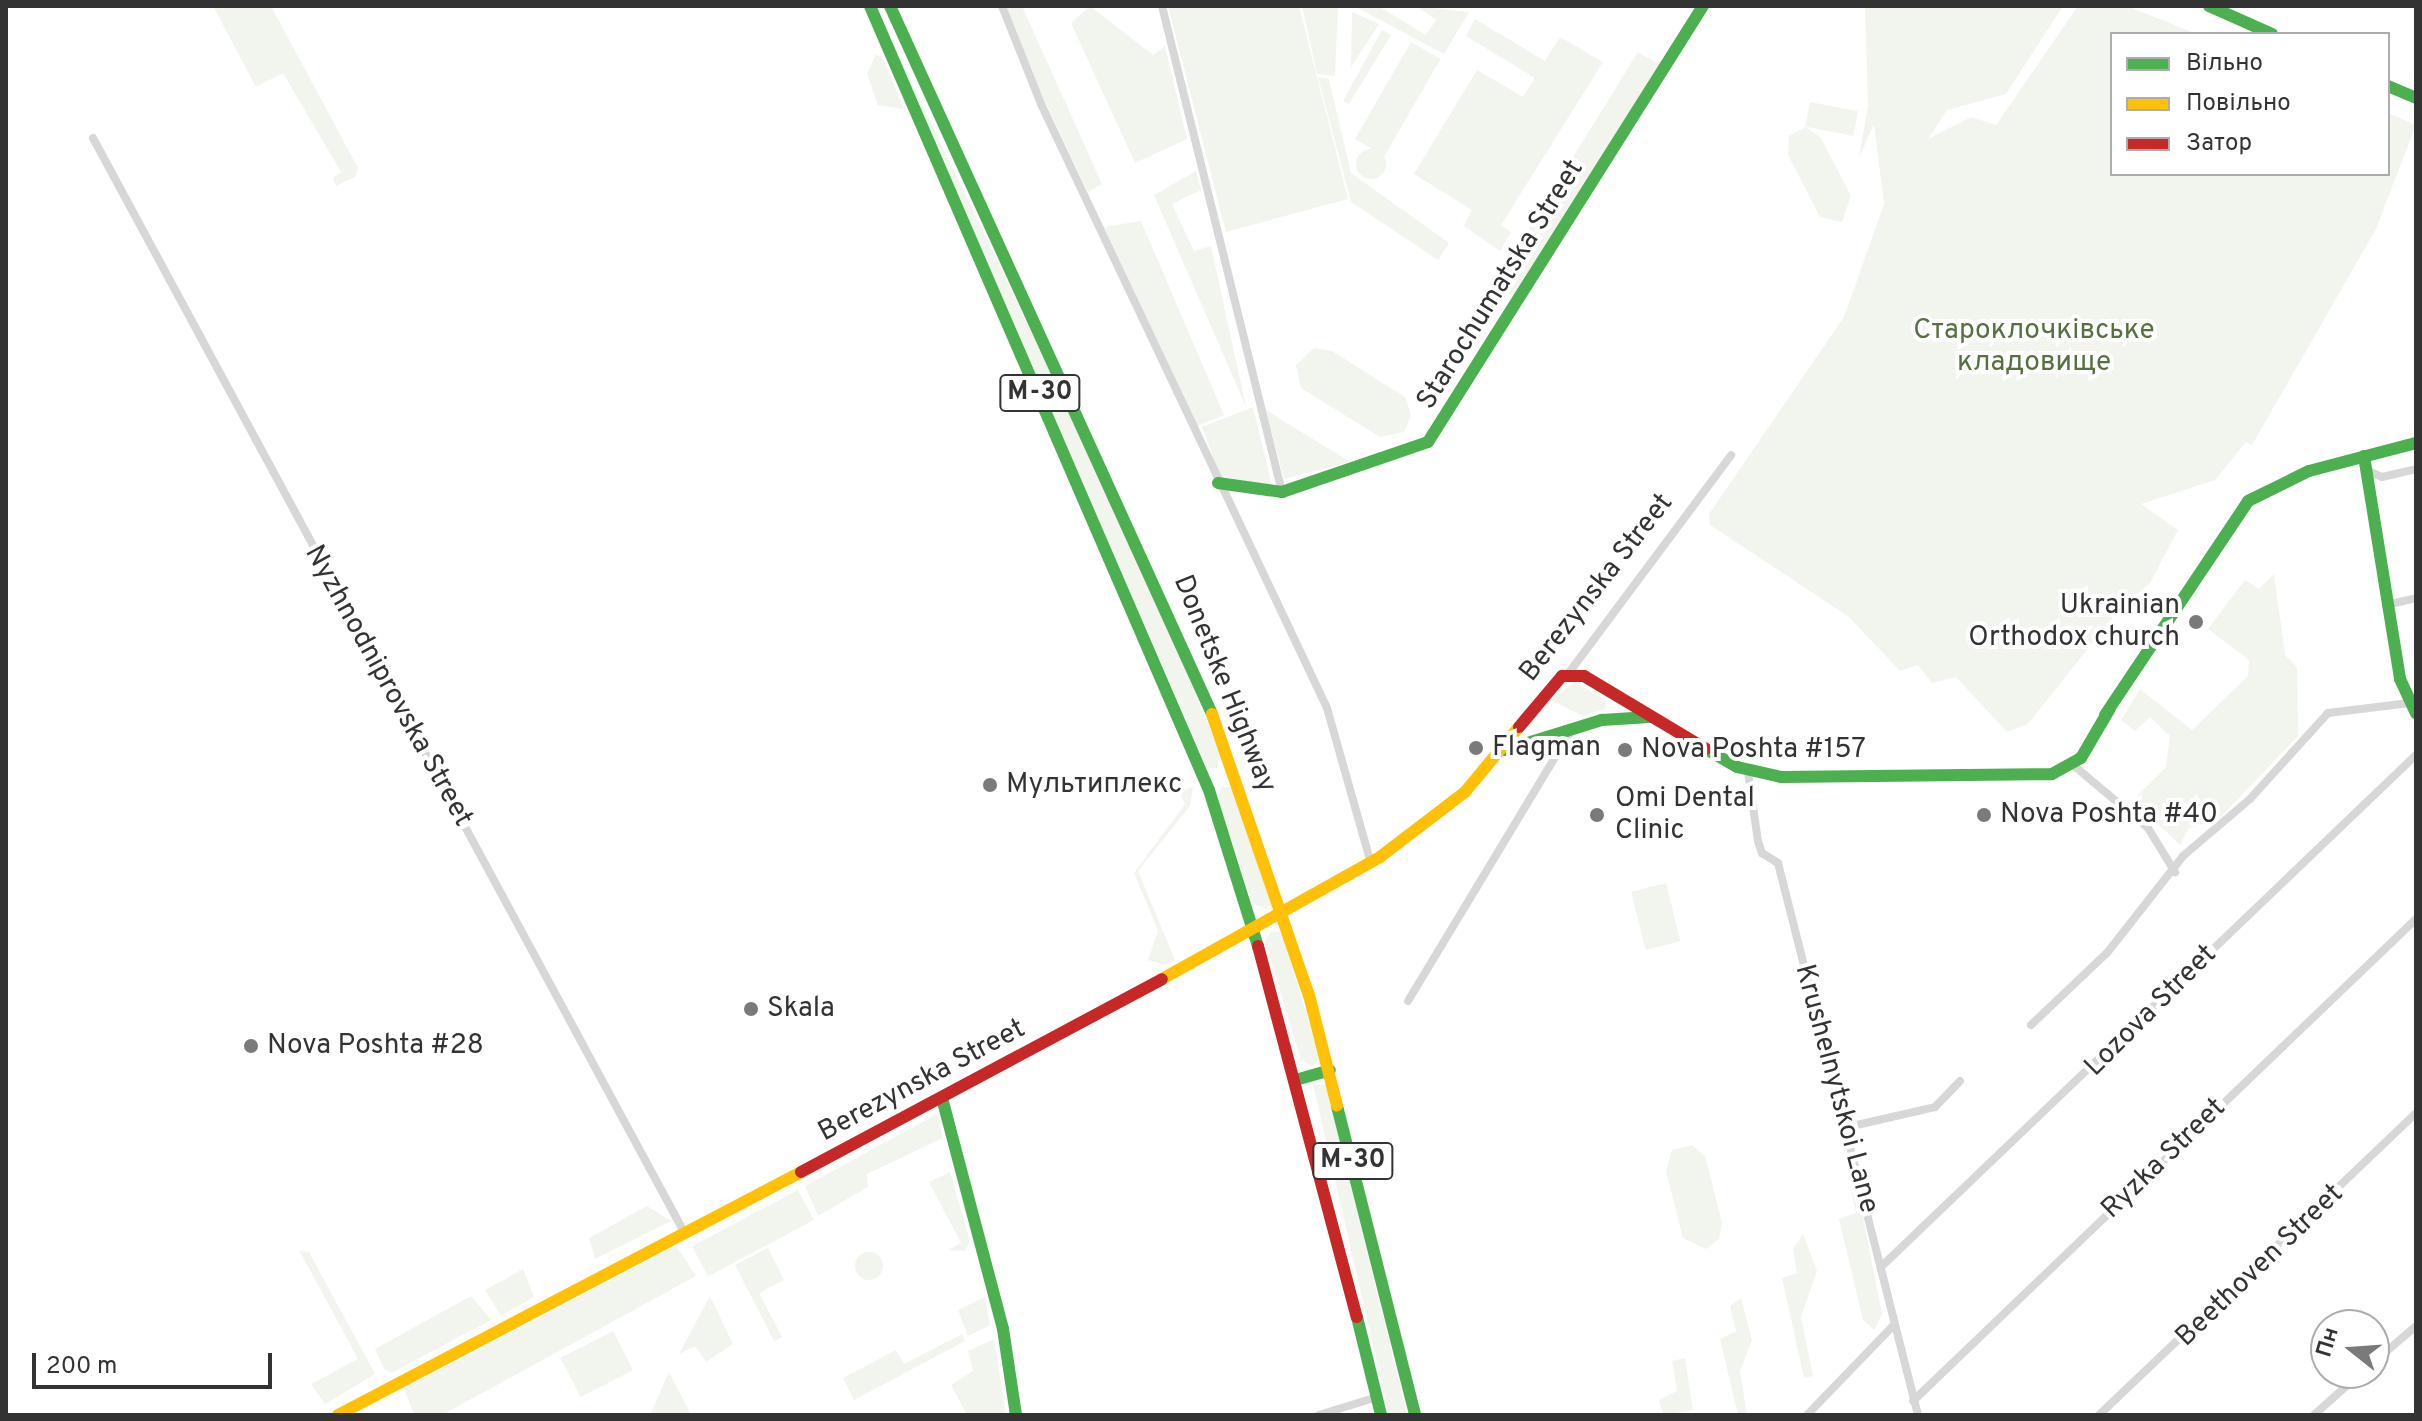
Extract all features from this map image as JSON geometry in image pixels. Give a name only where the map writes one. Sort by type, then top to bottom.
[{"type":"main road","name":"Donetske Highway","points":[[870,6],[1206,781],[1299,1079],[1381,1415]]},
{"type":"main road","name":"Donetske Highway","points":[[890,6],[1122,504],[1234,771],[1283,909],[1330,1070],[1415,1415]]},
{"type":"main road","name":"Starochumatska Street","points":[[1218,483],[1282,492],[1386,461],[1439,430],[1703,6]]},
{"type":"main road","points":[[2209,6],[2268,32]]},
{"type":"main road","points":[[2390,87],[2416,98]]},
{"type":"main road","points":[[1568,674],[1607,689],[1748,772],[1797,778],[2032,772],[2073,765],[2248,501],[2296,476],[2416,443]]},
{"type":"main road","points":[[2364,456],[2386,605],[2413,708]]},
{"type":"main road","name":"Berezynska Street","points":[[338,1415],[942,1098],[1254,931],[1283,909],[1371,863],[1447,809],[1503,752],[1531,714],[1568,674]]},
{"type":"main road","points":[[1602,720],[1611,707],[1607,689]]},
{"type":"main road","points":[[2032,772],[2068,760],[2109,710]]},
{"type":"main road","points":[[1531,714],[1538,728],[1553,731]]},
{"type":"main road","name":"Berezynska Street","points":[[1503,752],[1553,731],[1602,720],[1652,717]]},
{"type":"main road","points":[[1206,781],[1234,771]]},
{"type":"main road","points":[[1299,1079],[1330,1070]]},
{"type":"main road","points":[[942,1098],[1003,1329],[1016,1415]]},
{"type":"street","points":[[1002,6],[1023,66],[1327,708],[1371,863]]},
{"type":"street","points":[[1162,6],[1282,492]]},
{"type":"street","name":"Nyzhnodniprovska Street","points":[[93,138],[685,1234]]},
{"type":"street","name":"Berezynska Street","points":[[1568,674],[1731,455]]},
{"type":"street","points":[[2368,471],[2382,477],[2416,469]]},
{"type":"street","points":[[2386,605],[2416,598]]},
{"type":"street","points":[[2031,1025],[2174,869],[2328,713],[2413,708]]},
{"type":"street","points":[[1408,1001],[1574,727]]},
{"type":"street","name":"Lozova Street","points":[[1883,1265],[2416,755]]},
{"type":"street","points":[[2073,765],[2148,828],[2174,869]]},
{"type":"street","name":"Krushelnytskoi Lane","points":[[1748,772],[1762,853],[1778,863],[1836,1106],[1848,1127],[1883,1265],[1893,1326],[1918,1415]]},
{"type":"street","name":"Ryzka Street","points":[[1913,1401],[2416,919]]},
{"type":"street","points":[[1848,1127],[1935,1107],[1960,1081]]},
{"type":"street","name":"Beethoven Street","points":[[2099,1415],[2416,1113]]},
{"type":"street","points":[[1807,1415],[1893,1326]]},
{"type":"street","points":[[2390,1348],[2416,1326]]},
{"type":"street","points":[[2314,1415],[2343,1389]]},
{"type":"street","points":[[1319,1415],[1377,1397]]},
{"type":"green space","points":[[213,6],[271,6],[358,168],[355,177],[336,186],[333,178],[341,172],[283,73],[256,87]]},
{"type":"green space","points":[[875,6],[1135,548],[1220,753],[1217,768],[1207,768]]},
{"type":"green space","points":[[1008,6],[1022,6],[1102,184],[1088,192],[1009,26]]},
{"type":"green space","points":[[1090,6],[1153,55],[1165,46],[1187,139],[1135,163],[1071,23]]},
{"type":"green space","points":[[1168,6],[1299,6],[1348,199],[1226,232]]},
{"type":"green space","points":[[1302,6],[1338,6],[1335,76],[1317,74]]},
{"type":"green space","points":[[1354,6],[1378,6],[1426,35],[1436,20],[1416,6],[1469,12],[1444,54]]},
{"type":"green space","name":"Староклочківське кладовище","points":[[1865,6],[2063,6],[2006,94],[1947,110],[1928,139],[1971,117],[1996,125],[2078,6],[2127,6],[2192,32],[2110,32],[2110,176],[2390,176],[2390,114],[2416,125],[2376,229],[2252,445],[2246,442],[2215,480],[2141,504],[2178,530],[2150,583],[2117,612],[2028,724],[2007,732],[1956,677],[1932,683],[1918,665],[1900,671],[1849,617],[1710,525],[1709,514],[1844,317],[1884,204],[1874,124],[1859,158],[1868,106]]},
{"type":"green space","points":[[1352,12],[1379,24],[1351,67]]},
{"type":"green space","points":[[1475,19],[1545,61],[1560,37],[1603,62],[1501,225],[1511,232],[1500,251],[1464,226],[1472,210],[1414,174],[1477,70],[1523,97],[1535,78],[1466,36]]},
{"type":"green space","points":[[1382,30],[1391,35],[1349,104],[1343,101]]},
{"type":"green space","points":[[1411,42],[1440,59],[1384,156],[1355,139]]},
{"type":"green space","points":[[1638,52],[1660,65],[1514,297],[1501,290],[1535,236],[1528,230]]},
{"type":"green space","points":[[876,54],[883,59],[904,109],[878,105],[867,74]]},
{"type":"green space","points":[[1318,77],[1329,79],[1351,173],[1449,243],[1438,260],[1351,202]]},
{"type":"green space","points":[[1810,102],[1858,111],[1853,136],[1805,127]]},
{"type":"green space","points":[[1806,127],[1821,138],[1851,196],[1842,222],[1820,217],[1788,155],[1789,136]]},
{"type":"green space","points":[[1371,149],[1377,150],[1385,158],[1385,170],[1377,178],[1371,179],[1365,178],[1357,170],[1356,164],[1357,158],[1365,150]]},
{"type":"green space","points":[[1196,171],[1201,190],[1172,204],[1194,251],[1211,246],[1246,407],[1154,195]]},
{"type":"green space","points":[[1141,221],[1224,415],[1197,426],[1104,227]]},
{"type":"green space","points":[[1314,348],[1332,351],[1405,397],[1411,415],[1404,432],[1380,437],[1301,388],[1296,365]]},
{"type":"green space","points":[[1253,407],[1272,486],[1220,476],[1202,427]]},
{"type":"green space","points":[[1266,410],[1350,462],[1284,479]]},
{"type":"green space","points":[[2274,574],[2285,655],[2297,667],[2298,736],[2219,819],[2189,828],[2180,845],[2133,800],[2166,767],[2170,736],[2150,717],[2135,731],[2121,720],[2140,689],[2192,730],[2248,676],[2249,660],[2208,629],[2245,580],[2259,589]]},
{"type":"green space","points":[[1575,682],[1606,700],[1605,709],[1582,716],[1551,700]]},
{"type":"green space","points":[[1193,787],[1190,806],[1138,871],[1175,960],[1165,965],[1148,960],[1158,931],[1134,873],[1185,804],[1179,791]]},
{"type":"green space","points":[[1222,787],[1232,788],[1271,904],[1266,909],[1253,904],[1217,798]]},
{"type":"green space","points":[[1666,883],[1681,941],[1646,950],[1631,892]]},
{"type":"green space","points":[[1271,931],[1282,933],[1319,1056],[1313,1067],[1301,1060],[1265,941]]},
{"type":"green space","points":[[1313,1084],[1326,1085],[1407,1415],[1389,1415]]},
{"type":"green space","points":[[937,1114],[943,1138],[867,1174],[868,1187],[818,1216],[805,1186]]},
{"type":"green space","points":[[1692,1145],[1705,1156],[1722,1223],[1719,1239],[1706,1249],[1683,1238],[1666,1171],[1672,1150]]},
{"type":"green space","points":[[950,1172],[970,1241],[965,1251],[948,1250],[961,1243],[929,1182]]},
{"type":"green space","points":[[1856,1182],[1882,1314],[1874,1330],[1863,1320],[1839,1219],[1856,1213],[1850,1185]]},
{"type":"green space","points":[[798,1190],[814,1220],[708,1276],[692,1246]]},
{"type":"green space","points":[[647,1206],[671,1221],[595,1259],[589,1238]]},
{"type":"green space","points":[[1803,1234],[1817,1271],[1801,1317],[1813,1376],[1804,1378],[1782,1278],[1797,1273],[1793,1249]]},
{"type":"green space","points":[[676,1246],[696,1276],[442,1415],[414,1415],[404,1389]]},
{"type":"green space","points":[[768,1248],[784,1280],[759,1293],[782,1337],[774,1341],[735,1265]]},
{"type":"green space","points":[[299,1250],[309,1252],[375,1374],[325,1404],[311,1384],[358,1359]]},
{"type":"green space","points":[[869,1252],[879,1256],[883,1266],[879,1276],[869,1280],[859,1276],[855,1266],[859,1256]]},
{"type":"green space","points":[[523,1269],[534,1297],[501,1316],[485,1290]]},
{"type":"green space","points":[[471,1296],[491,1320],[391,1373],[384,1369],[375,1349]]},
{"type":"green space","points":[[710,1296],[733,1344],[706,1362],[695,1346],[679,1354]]},
{"type":"green space","points":[[985,1297],[990,1325],[968,1336],[958,1310]]},
{"type":"green space","points":[[1741,1298],[1752,1340],[1740,1371],[1747,1415],[1738,1415],[1720,1339],[1736,1331],[1730,1306]]},
{"type":"green space","points":[[613,1331],[633,1370],[580,1397],[560,1358]]},
{"type":"green space","points":[[962,1334],[965,1341],[854,1400],[843,1378],[896,1350],[904,1364]]},
{"type":"green space","points":[[994,1339],[1006,1415],[967,1415],[951,1385],[973,1371],[968,1351]]},
{"type":"green space","points":[[1685,1358],[1693,1410],[1663,1415],[1659,1400],[1677,1391],[1672,1361]]},
{"type":"green space","points":[[669,1372],[691,1415],[650,1415]]},
{"type":"traffic: fast","points":[[870,6],[1209,790],[1258,946]]},
{"type":"traffic: fast","points":[[890,6],[1212,714]]},
{"type":"traffic: fast","points":[[1218,483],[1282,492],[1428,442],[1703,6]]},
{"type":"traffic: fast","points":[[2209,6],[2268,32]]},
{"type":"traffic: fast","points":[[2390,87],[2416,98]]},
{"type":"traffic: fast","points":[[2105,715],[2248,501],[2309,471],[2416,443]]},
{"type":"traffic: fast","points":[[2364,456],[2400,679],[2416,714]]},
{"type":"traffic: fast","points":[[1706,749],[1737,767],[1781,777],[2052,774],[2081,758],[2109,710]]},
{"type":"traffic: fast","points":[[1505,750],[1602,720],[1649,717]]},
{"type":"traffic: fast","points":[[1299,1079],[1330,1070]]},
{"type":"traffic: fast","points":[[942,1098],[1003,1329],[1016,1415]]},
{"type":"traffic: fast","points":[[1337,1106],[1415,1415]]},
{"type":"traffic: fast","points":[[1357,1317],[1381,1415]]},
{"type":"traffic: slow","points":[[1212,714],[1309,995],[1337,1106]]},
{"type":"traffic: slow","points":[[1162,979],[1380,857],[1465,792],[1519,727]]},
{"type":"traffic: slow","points":[[338,1415],[801,1172]]},
{"type":"traffic: jam","points":[[1519,727],[1562,676],[1584,676],[1706,749]]},
{"type":"traffic: jam","points":[[1258,946],[1357,1317]]},
{"type":"traffic: jam","points":[[801,1172],[1162,979]]},
{"type":"place","name":"Ukrainian Orthodox church","points":[[2196,622]]},
{"type":"place","name":"Flagman","points":[[1476,748]]},
{"type":"place","name":"Nova Poshta #157","points":[[1625,750]]},
{"type":"place","name":"Мультиплекс","points":[[990,785]]},
{"type":"place","name":"Omi Dental Clinic","points":[[1597,815]]},
{"type":"place","name":"Nova Poshta #40","points":[[1984,815]]},
{"type":"place","name":"Skala","points":[[751,1009]]},
{"type":"place","name":"Nova Poshta #28","points":[[251,1046]]}]
